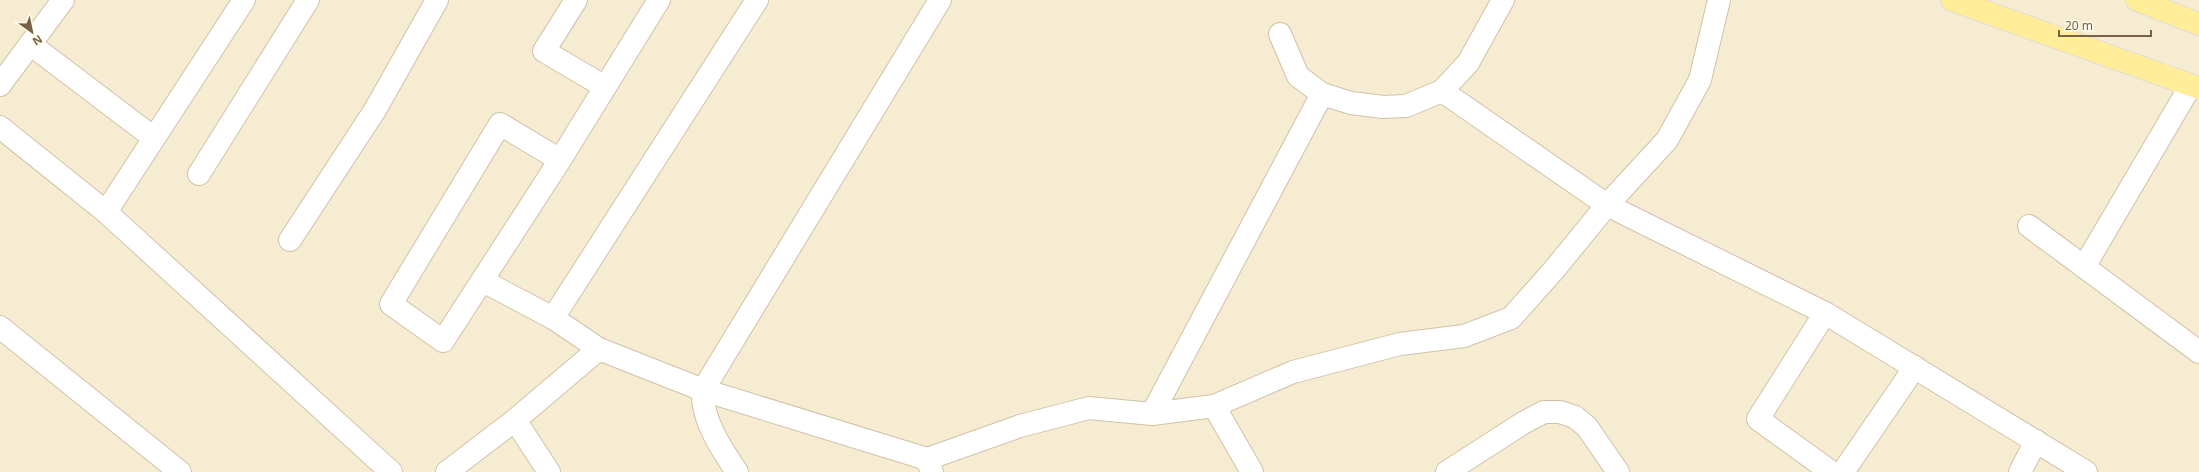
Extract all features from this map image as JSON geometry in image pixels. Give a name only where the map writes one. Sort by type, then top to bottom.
[{"type":"main road","points":[[1952,0],[2195,87]]},
{"type":"main road","points":[[2137,0],[2199,24]]},
{"type":"street","points":[[0,85],[63,0]]},
{"type":"street","points":[[106,212],[244,0]]},
{"type":"street","points":[[199,174],[308,0]]},
{"type":"street","points":[[290,240],[375,110],[437,0]]},
{"type":"street","points":[[576,0],[544,51],[605,87]]},
{"type":"street","points":[[560,160],[500,124],[391,304],[443,341],[560,160],[659,0]]},
{"type":"street","points":[[553,318],[757,0]]},
{"type":"street","points":[[737,472],[706,418],[702,402],[703,390],[940,0]]},
{"type":"street","points":[[1280,34],[1298,76],[1322,94],[1351,104],[1383,107],[1406,106],[1442,91],[1468,63],[1503,0]]},
{"type":"street","points":[[483,281],[553,318],[599,349],[703,390],[930,465],[1020,426],[1089,408],[1152,414],[1214,406],[1293,372],[1400,344],[1464,336],[1511,318],[1553,271],[1607,205],[1667,140],[1700,80],[1719,0]]},
{"type":"street","points":[[30,44],[154,138]]},
{"type":"street","points":[[2084,266],[2195,87]]},
{"type":"street","points":[[1442,91],[1607,205],[1825,313],[2086,472]]},
{"type":"street","points":[[1152,414],[1322,94]]},
{"type":"street","points":[[0,127],[106,212],[391,472]]},
{"type":"street","points":[[2029,226],[2199,352]]},
{"type":"street","points":[[1825,313],[1758,419],[1831,472]]},
{"type":"street","points":[[0,327],[180,472]]},
{"type":"street","points":[[447,472],[515,420],[599,349]]},
{"type":"street","points":[[1843,472],[1915,367]]},
{"type":"street","points":[[1214,406],[1252,472]]},
{"type":"street","points":[[1447,472],[1523,423],[1544,412],[1560,412],[1576,417],[1587,427],[1618,472]]},
{"type":"street","points":[[515,420],[549,472]]},
{"type":"street","points":[[2020,472],[2036,441]]},
{"type":"shaded area","points":[[0,0],[2199,0],[2199,472],[0,472]]}]
